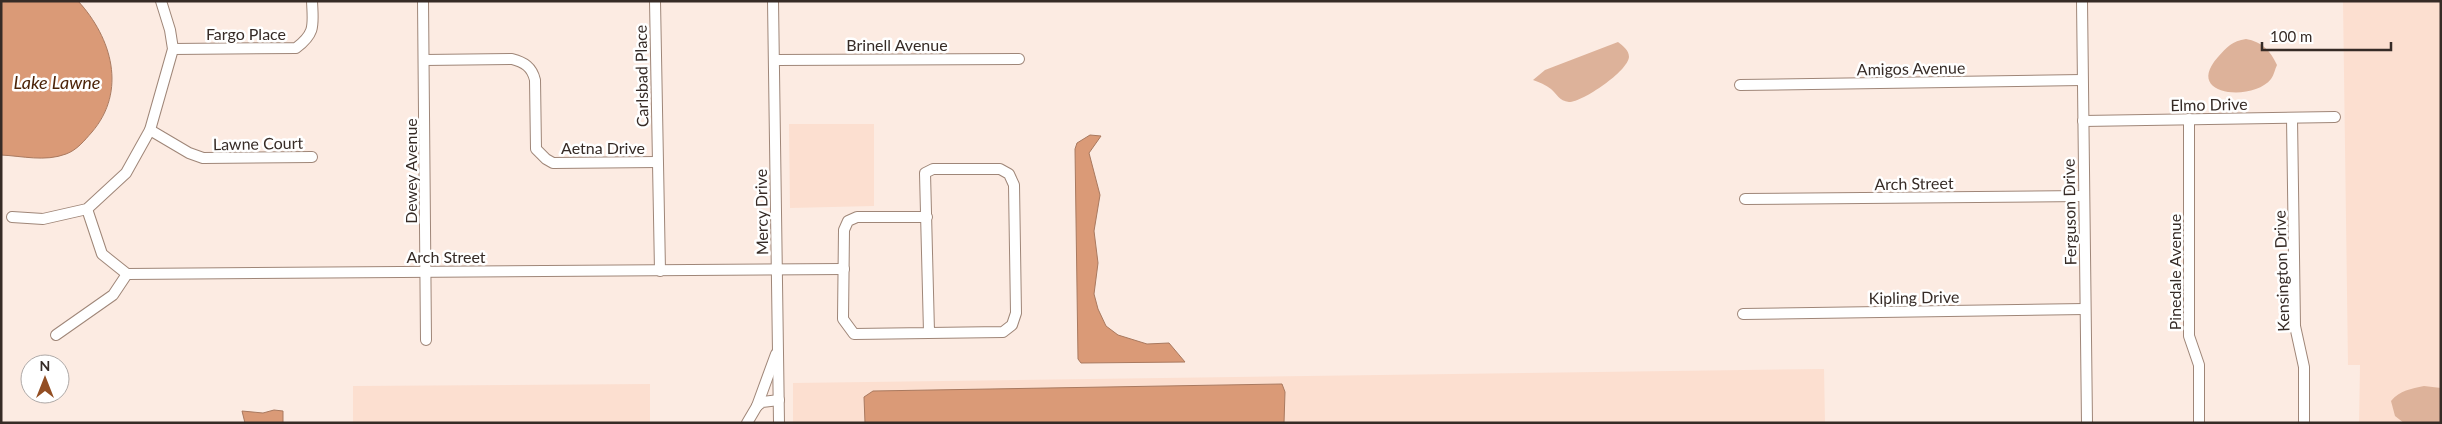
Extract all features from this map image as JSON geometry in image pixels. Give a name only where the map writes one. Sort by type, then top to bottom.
[{"type":"street","points":[[12,218],[43,219],[87,209],[126,174],[150,130],[173,49],[170,30],[161,1]]},
{"type":"street","name":"Fargo Place","points":[[173,49],[296,48],[307,39],[313,29],[312,1]]},
{"type":"street","name":"Dewey Avenue","points":[[423,1],[426,340]]},
{"type":"street","name":"Carlsbad Place","points":[[655,1],[660,271]]},
{"type":"street","name":"Mercy Drive","points":[[773,1],[779,423]]},
{"type":"street","name":"Ferguson Drive","points":[[2082,1],[2087,423]]},
{"type":"street","name":"Aetna Drive","points":[[424,60],[512,59],[522,62],[533,73],[535,80],[536,149],[546,159],[554,163],[657,162]]},
{"type":"street","name":"Brinell Avenue","points":[[775,60],[1019,59]]},
{"type":"street","name":"Amigos Avenue","points":[[1740,85],[2082,80]]},
{"type":"street","name":"Elmo Drive","points":[[2083,121],[2334,117]]},
{"type":"street","name":"Kensington Drive","points":[[2292,118],[2295,326],[2304,367],[2304,423]]},
{"type":"street","name":"Pinedale Avenue","points":[[2189,119],[2189,336],[2199,365],[2199,423]]},
{"type":"street","name":"Lawne Court","points":[[150,130],[189,153],[203,158],[312,157]]},
{"type":"street","points":[[928,217],[857,217],[848,221],[844,230],[843,319],[854,334],[1002,332],[1012,325],[1016,314],[1014,185],[1009,174],[1000,169],[933,169],[926,173],[928,217],[929,332]]},
{"type":"street","name":"Arch Street","points":[[1745,199],[2084,196]]},
{"type":"street","points":[[56,335],[113,295],[127,274],[102,254],[87,209]]},
{"type":"street","name":"Arch Street","points":[[127,274],[425,270],[660,271],[844,269]]},
{"type":"street","name":"Kipling Drive","points":[[1743,314],[2085,309]]},
{"type":"street","points":[[747,423],[757,406],[778,349]]},
{"type":"street","points":[[757,406],[762,402],[779,400]]},
{"type":"shaded area","points":[[2343,1],[2441,1],[2441,423],[2359,423],[2360,365],[2348,365]]},
{"type":"shaded area","points":[[2246,39],[2261,45],[2271,55],[2277,65],[2271,79],[2262,86],[2250,91],[2225,91],[2215,87],[2209,80],[2209,70],[2224,50],[2237,41]]},
{"type":"shaded area","points":[[1618,42],[1628,52],[1627,63],[1604,85],[1576,101],[1569,102],[1560,99],[1549,88],[1533,80],[1545,70]]},
{"type":"shaded area","points":[[789,124],[874,124],[874,206],[790,208]]},
{"type":"shaded area","points":[[1824,369],[1825,423],[793,423],[793,383]]},
{"type":"shaded area","points":[[650,384],[650,423],[353,423],[353,386]]},
{"type":"shaded area","points":[[2424,386],[2441,388],[2441,423],[2404,423],[2395,416],[2391,401],[2402,392]]},
{"type":"water","name":"Lake Lawne","points":[[1,1],[78,1],[90,16],[107,48],[112,82],[103,116],[92,132],[80,145],[70,152],[50,158],[1,155]]},
{"type":"water","points":[[1090,135],[1101,136],[1089,153],[1100,195],[1094,231],[1098,263],[1094,294],[1098,309],[1106,326],[1118,335],[1147,344],[1169,343],[1185,362],[1081,363],[1078,359],[1075,149],[1077,143]]},
{"type":"water","points":[[1282,384],[1285,392],[1284,423],[865,423],[864,397],[873,391]]},
{"type":"water","points":[[274,410],[283,411],[283,423],[245,423],[242,411],[263,413]]}]
